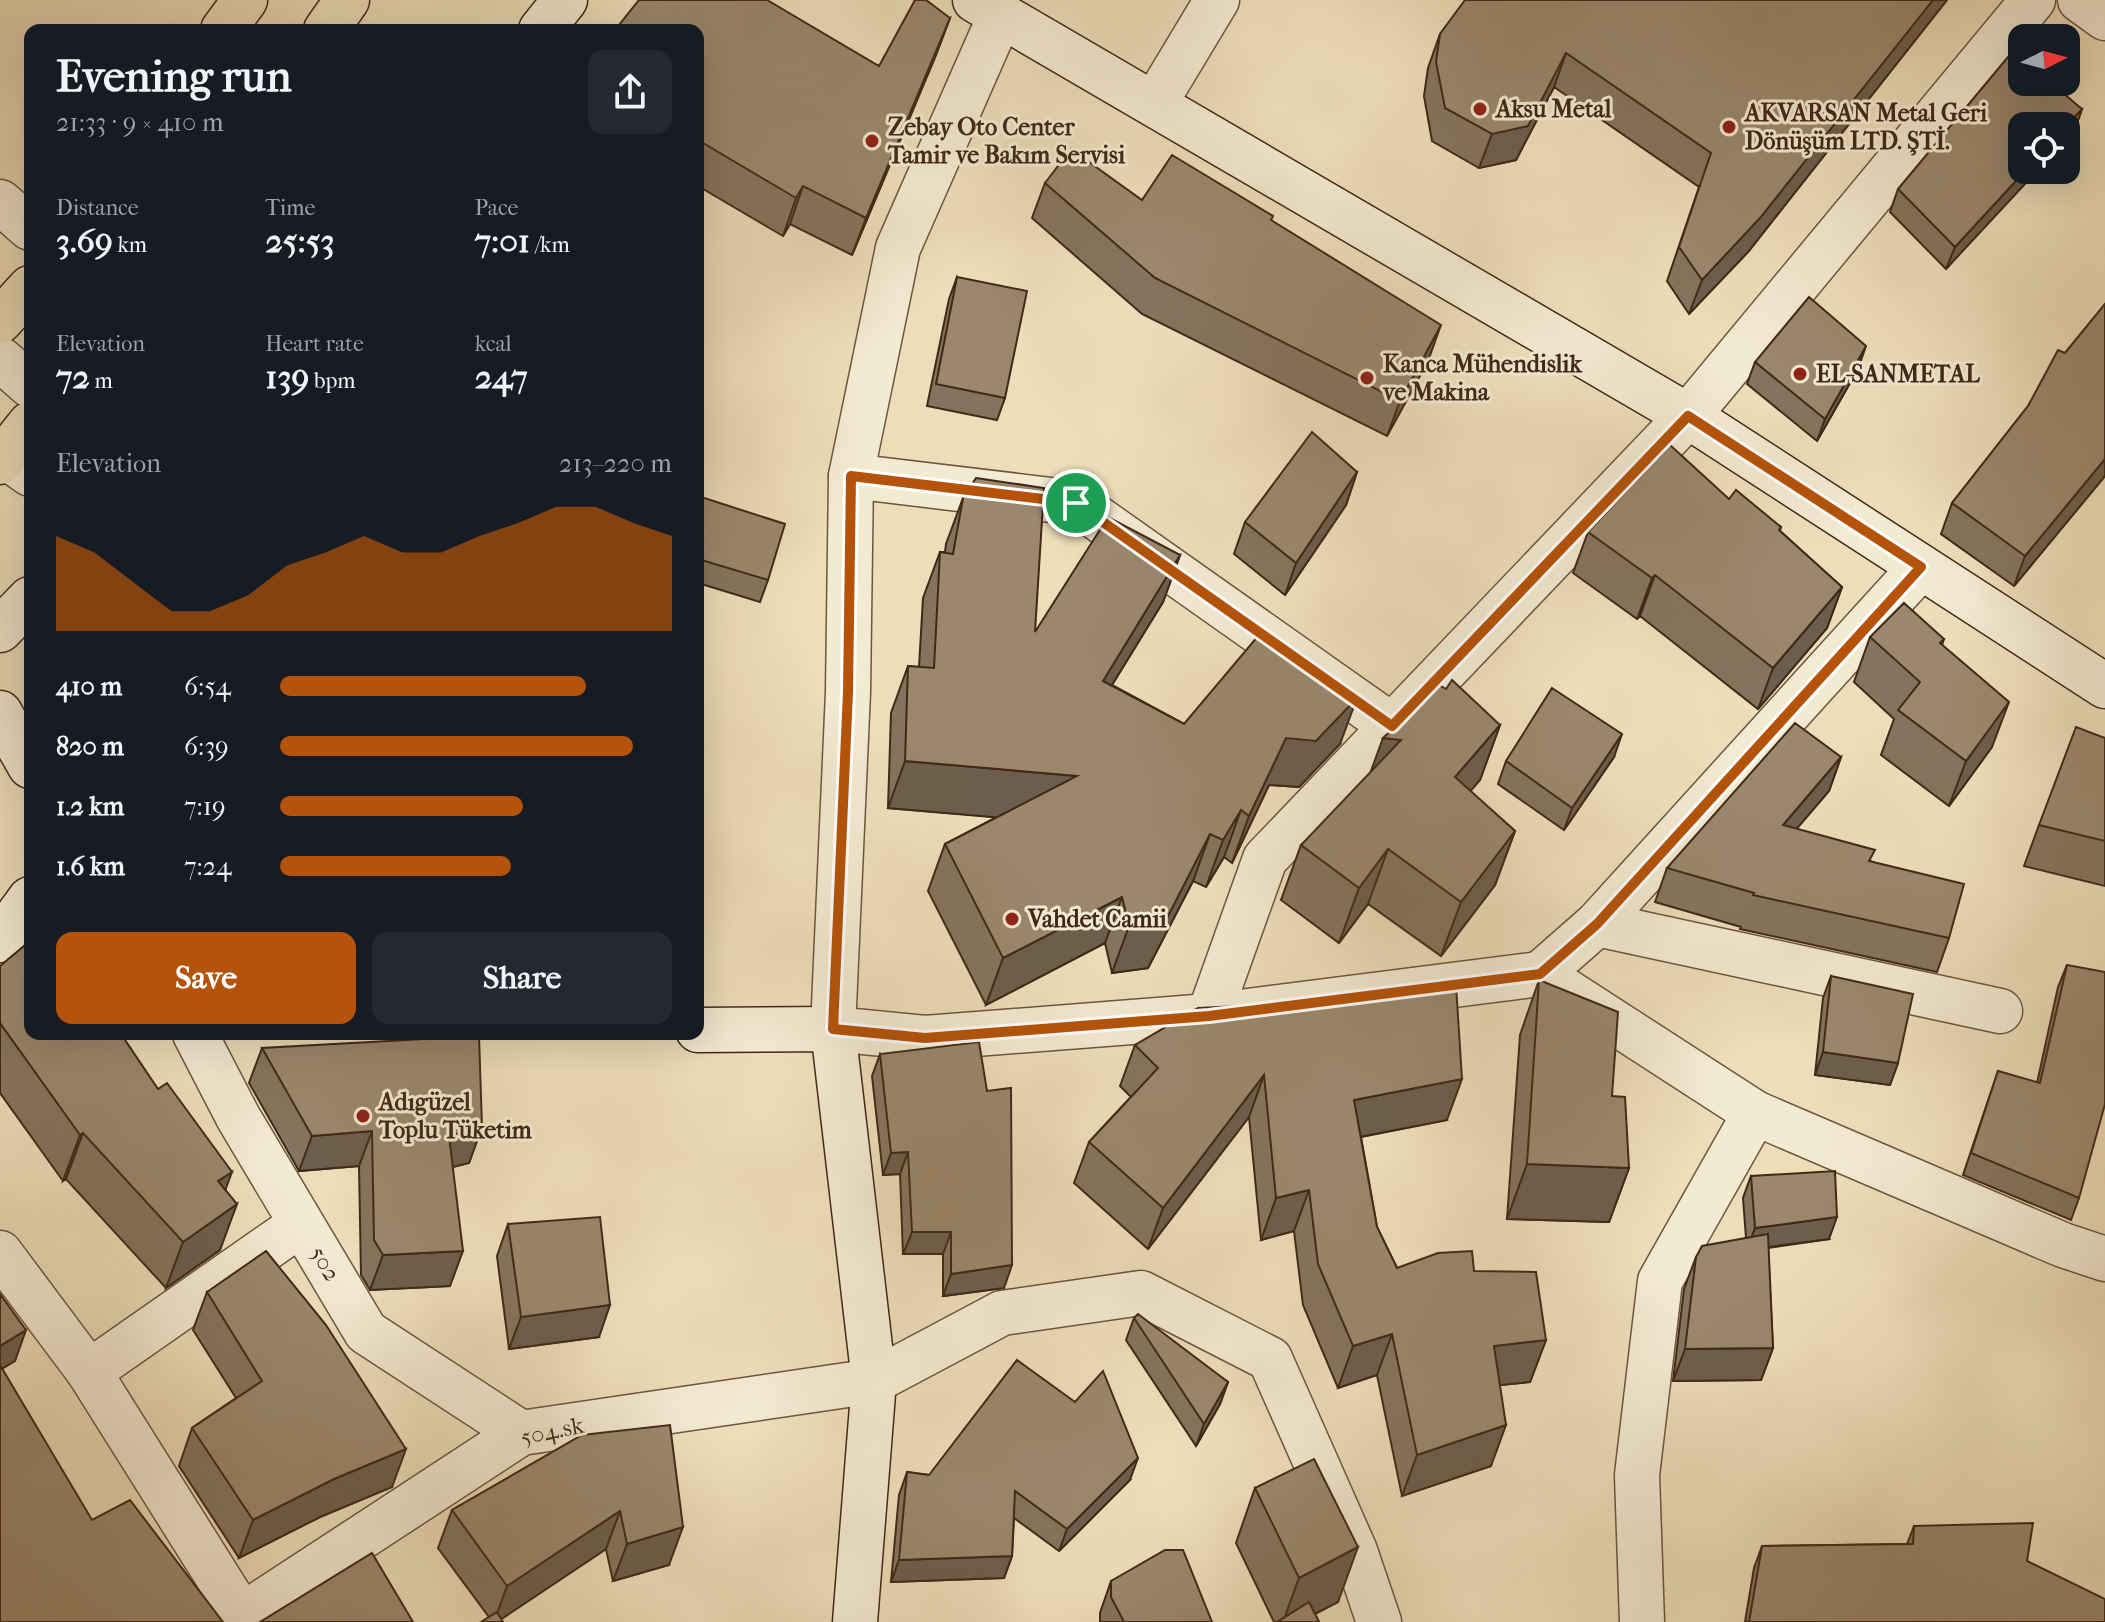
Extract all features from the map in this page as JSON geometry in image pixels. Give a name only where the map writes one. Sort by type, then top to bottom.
[{"type":"highway","points":[[227,24],[245,0]]},
{"type":"highway","points":[[330,24],[347,0]]},
{"type":"highway","points":[[0,321],[24,295]]},
{"type":"street","points":[[546,24],[565,0]]},
{"type":"street","points":[[1155,103],[1217,0]]},
{"type":"street","points":[[1209,1016],[1265,859],[1688,416],[2033,0]]},
{"type":"street","points":[[2080,0],[2105,18]]},
{"type":"street","points":[[855,1622],[874,1381],[833,1029],[848,692],[851,476],[898,248],[988,7],[1688,416],[2105,686]]},
{"type":"street","points":[[0,202],[24,223]]},
{"type":"street","points":[[0,359],[24,380]]},
{"type":"street","points":[[851,476],[1076,503],[1392,726]]},
{"type":"street","points":[[704,1030],[833,1029],[925,1038],[1209,1016],[1540,974],[1597,924],[1921,567]]},
{"type":"street","points":[[0,630],[24,605]]},
{"type":"street","points":[[0,713],[24,755]]},
{"type":"street","points":[[0,940],[24,907]]},
{"type":"street","points":[[1597,924],[2000,1011]]},
{"type":"street","points":[[1540,974],[1755,1113],[2063,1245],[2105,1259]]},
{"type":"street","name":"502","points":[[198,1040],[238,1117],[366,1332],[521,1433]]},
{"type":"street","points":[[1642,1622],[1637,1475],[1660,1281],[1755,1113]]},
{"type":"street","points":[[89,1372],[301,1224]]},
{"type":"street","points":[[0,1253],[89,1372],[240,1620]]},
{"type":"street","name":"504.sk","points":[[240,1620],[521,1433],[874,1381],[1002,1313],[1141,1293],[1270,1359],[1355,1551],[1379,1622]]},
{"type":"building","points":[[639,0],[767,0],[879,66],[915,0],[926,0],[950,18],[866,218],[803,186],[796,198],[704,144],[704,24],[620,24]]},
{"type":"building","name":"AKVARSAN Metal Geri Dönüşüm LTD. ŞTİ.","points":[[1465,0],[1933,0],[1760,218],[1702,280],[1679,247],[1711,153],[1566,53],[1528,126],[1492,134],[1445,108],[1436,62],[1440,34]]},
{"type":"building","points":[[2008,57],[2008,96],[2067,96],[2082,109],[2079,112],[2008,112],[2008,184],[2013,184],[1955,247],[1898,189]]},
{"type":"building","points":[[1071,149],[1142,200],[1172,155],[1441,325],[1400,401],[1155,278],[1045,183]]},
{"type":"building","points":[[957,277],[1027,291],[1005,398],[936,384]]},
{"type":"building","name":"EL-SANMETAL","points":[[1809,297],[1866,346],[1825,419],[1755,362]]},
{"type":"building","points":[[2105,304],[2105,459],[2025,556],[1952,503],[2028,406],[2058,350],[2065,353]]},
{"type":"building","points":[[1312,432],[1357,472],[1296,563],[1245,522]]},
{"type":"building","points":[[1670,445],[1729,499],[1736,490],[1781,527],[1779,530],[1842,587],[1773,668],[1655,575],[1652,578],[1588,532]]},
{"type":"building","points":[[976,478],[1044,488],[1035,632],[1108,517],[1180,555],[1103,681],[1184,724],[1258,636],[1357,698],[1316,741],[1286,738],[1249,816],[1241,810],[1223,840],[1210,834],[1165,922],[1129,926],[1122,897],[1003,958],[945,844],[1077,776],[905,761],[908,666],[934,668],[940,552],[953,554],[963,498]]},
{"type":"building","points":[[704,498],[785,524],[768,580],[704,561]]},
{"type":"building","points":[[1904,603],[1944,639],[1940,643],[2009,702],[1966,761],[1898,710],[1920,682],[1870,637]]},
{"type":"building","points":[[1452,680],[1500,725],[1455,777],[1515,831],[1461,902],[1388,849],[1359,888],[1301,845],[1401,740],[1383,738],[1439,685],[1446,689]]},
{"type":"building","points":[[1552,688],[1622,734],[1572,808],[1506,761]]},
{"type":"building","points":[[1795,723],[1841,757],[1783,825],[1875,850],[1869,861],[1964,884],[1949,938],[1753,895],[1667,868]]},
{"type":"building","points":[[2076,727],[2105,738],[2105,841],[2039,825]]},
{"type":"building","points":[[24,946],[24,1040],[125,1040],[158,1089],[167,1083],[232,1172],[218,1181],[237,1204],[183,1242],[83,1133],[80,1135],[0,1023],[0,966]]},
{"type":"building","points":[[2067,965],[2105,972],[2105,1104],[2079,1198],[1971,1153],[1998,1071],[2040,1083]]},
{"type":"building","points":[[1831,976],[1913,994],[1898,1063],[1823,1052]]},
{"type":"building","points":[[1539,980],[1618,1012],[1612,1096],[1625,1097],[1629,1168],[1527,1164]]},
{"type":"building","points":[[1456,985],[1462,1079],[1354,1100],[1377,1227],[1397,1268],[1438,1253],[1472,1251],[1474,1271],[1536,1272],[1546,1340],[1494,1346],[1506,1425],[1417,1455],[1392,1334],[1353,1346],[1318,1264],[1309,1190],[1276,1198],[1264,1075],[1163,1208],[1089,1142],[1158,1068],[1135,1045],[1198,1008],[1363,1000],[1362,995]]},
{"type":"building","points":[[407,1040],[479,1040],[482,1127],[449,1136],[463,1251],[383,1255],[374,1240],[372,1131],[312,1136],[262,1048]]},
{"type":"building","points":[[979,1042],[987,1091],[1011,1088],[1012,1265],[951,1274],[951,1232],[912,1232],[908,1152],[891,1153],[880,1054]]},
{"type":"building","points":[[1835,1171],[1837,1217],[1755,1228],[1751,1176]]},
{"type":"building","points":[[600,1217],[610,1305],[521,1317],[508,1224]]},
{"type":"building","points":[[1768,1234],[1773,1348],[1685,1349],[1696,1257],[1702,1246]]},
{"type":"building","points":[[266,1251],[326,1325],[406,1449],[334,1479],[253,1520],[192,1428],[262,1381],[207,1292]]},
{"type":"building","points":[[0,1294],[26,1330],[0,1346]]},
{"type":"building","points":[[1138,1314],[1228,1382],[1204,1424],[1134,1318]]},
{"type":"building","points":[[1017,1360],[1075,1402],[1103,1371],[1138,1458],[1067,1529],[1015,1491],[1012,1556],[899,1560],[907,1472],[929,1475]]},
{"type":"building","points":[[0,1365],[92,1520],[130,1500],[223,1622],[0,1622]]},
{"type":"building","points":[[670,1425],[683,1527],[627,1544],[620,1511],[507,1586],[452,1510],[582,1435]]},
{"type":"building","points":[[1314,1459],[1358,1547],[1299,1578],[1255,1488]]},
{"type":"building","points":[[2033,1523],[2027,1561],[2105,1599],[2105,1622],[1749,1622],[1762,1546],[1913,1544],[1914,1526]]},
{"type":"building","points":[[1165,1550],[1183,1550],[1212,1622],[1124,1622],[1111,1597],[1111,1581]]},
{"type":"building","points":[[372,1553],[413,1622],[260,1622]]},
{"type":"building","points":[[1309,1602],[1319,1622],[1277,1622]]},
{"type":"building","points":[[497,1612],[503,1622],[481,1622]]},
{"type":"place","name":"Aksu Metal","points":[[1480,109]]},
{"type":"place","name":"AKVARSAN Metal Geri Dönüşüm LTD. ŞTİ.","points":[[1729,127]]},
{"type":"place","name":"Zebay Oto Center Tamir ve Bakım Servisi","points":[[872,141]]},
{"type":"place","name":"EL-SANMETAL","points":[[1800,374]]},
{"type":"place","name":"Kanca Mühendislik ve Makina","points":[[1367,378]]},
{"type":"place","name":"Vahdet Camii","points":[[1012,919]]},
{"type":"place","name":"Adıgüzel Toplu Tüketim","points":[[363,1116]]},
{"type":"route","points":[[1688,416],[1921,567],[1597,924],[1540,974],[1209,1016],[925,1038],[833,1029],[848,692],[851,476],[1076,503],[1392,726],[1688,416]]}]
